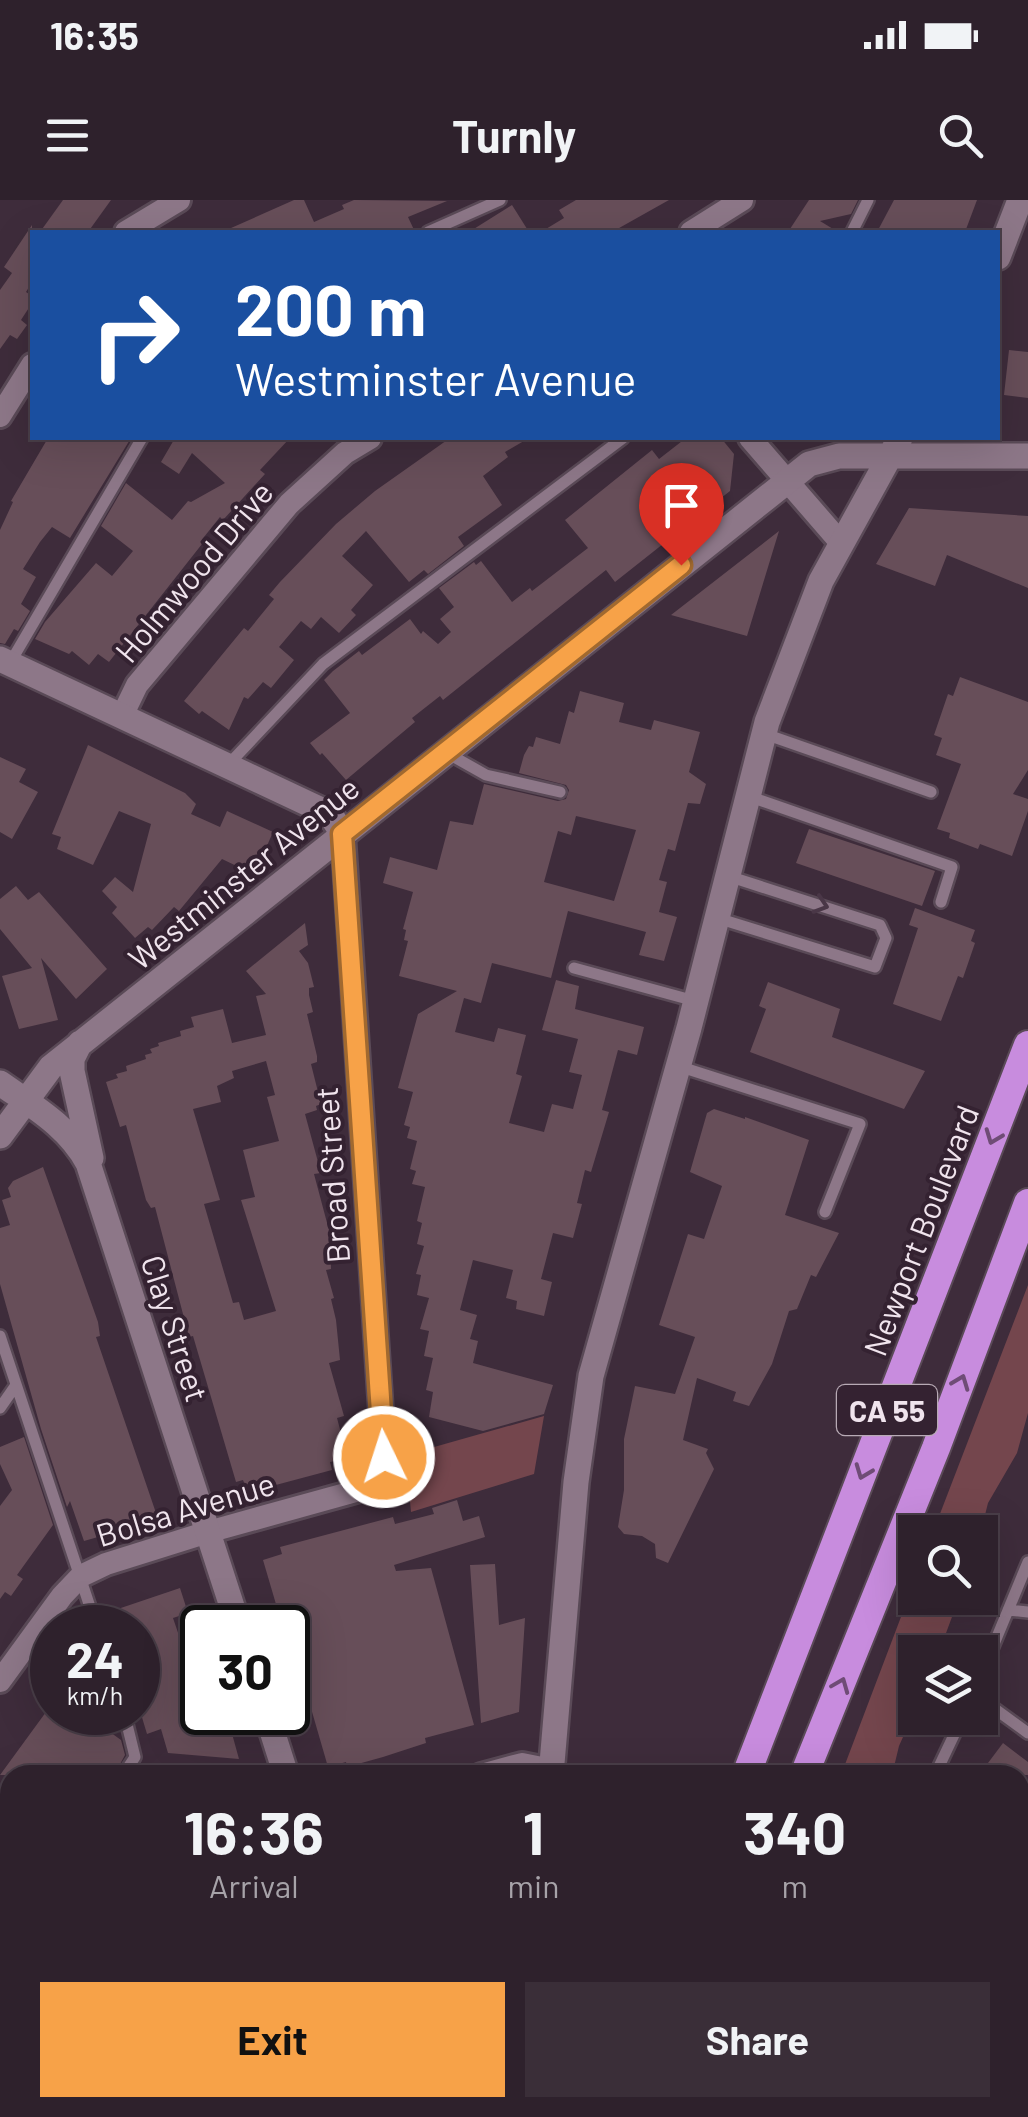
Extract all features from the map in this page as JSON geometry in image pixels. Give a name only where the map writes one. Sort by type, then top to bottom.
[{"type":"highway","name":"Newport Boulevard","points":[[750,1765],[1028,1046]]},
{"type":"highway","name":"CA 55","points":[[808,1765],[936,1448],[1028,1203]]},
{"type":"street","points":[[129,230],[179,200]]},
{"type":"street","points":[[694,230],[742,200]]},
{"type":"street","points":[[1000,252],[1020,200]]},
{"type":"street","points":[[0,416],[30,368]]},
{"type":"street","name":"Holmwood Drive","points":[[122,716],[137,686],[289,504],[345,453],[367,440]]},
{"type":"street","points":[[752,440],[840,543]]},
{"type":"street","points":[[809,464],[838,440]]},
{"type":"street","points":[[982,440],[1016,456]]},
{"type":"street","points":[[552,1765],[576,1482],[592,1376],[696,1001],[764,734],[821,581],[894,446]]},
{"type":"street","name":"Westminster Avenue","points":[[0,1136],[52,1067],[80,1043],[809,464],[894,446],[1016,456]]},
{"type":"street","points":[[5,661],[330,814],[342,834]]},
{"type":"street","name":"Broad Street","points":[[342,834],[384,1457],[377,1479]]},
{"type":"street","points":[[80,1043],[72,1059],[72,1071],[95,1183]]},
{"type":"street","name":"Clay Street","points":[[0,1082],[76,1141],[95,1183],[231,1605]]},
{"type":"street","name":"Bolsa Avenue","points":[[0,1681],[81,1576],[106,1564],[208,1532],[356,1491],[377,1479]]},
{"type":"street","points":[[273,1735],[283,1765]]},
{"type":"lane","points":[[432,230],[500,200]]},
{"type":"lane","points":[[853,230],[868,200]]},
{"type":"lane","points":[[5,661],[141,440]]},
{"type":"lane","points":[[227,766],[323,664],[620,440]]},
{"type":"lane","points":[[764,734],[931,792]]},
{"type":"lane","points":[[446,752],[486,775],[560,792]]},
{"type":"lane","points":[[748,796],[952,867],[940,902]]},
{"type":"lane","points":[[717,918],[875,967],[886,938],[880,924],[728,876]]},
{"type":"lane","points":[[574,968],[696,1001]]},
{"type":"lane","points":[[678,1066],[860,1124],[825,1212]]},
{"type":"lane","points":[[0,1336],[90,1605]]},
{"type":"lane","points":[[0,1408],[16,1385]]},
{"type":"lane","points":[[998,1635],[1028,1562]]},
{"type":"lane","points":[[1008,1610],[1028,1612]]},
{"type":"lane","points":[[998,1711],[1028,1733]]},
{"type":"lane","points":[[130,1735],[135,1757],[130,1765]]},
{"type":"lane","points":[[940,1765],[954,1735]]},
{"type":"shaded area","points":[[1028,1285],[1028,1413],[1017,1453],[985,1515],[940,1515]]},
{"type":"shaded area","points":[[544,1416],[534,1474],[411,1512],[406,1460],[420,1451]]},
{"type":"shaded area","points":[[902,1615],[953,1615],[945,1635],[898,1635],[898,1735],[904,1735],[894,1765],[845,1765]]},
{"type":"building","points":[[63,200],[111,200],[89,230],[41,230]]},
{"type":"building","points":[[294,200],[304,200],[314,222],[344,209],[342,205],[354,200],[447,201],[408,217],[414,230],[226,230]]},
{"type":"building","points":[[576,200],[669,200],[616,230],[544,230],[564,218],[559,210]]},
{"type":"building","points":[[809,200],[858,200],[851,214],[820,221],[835,230],[789,230]]},
{"type":"building","points":[[894,200],[977,200],[966,230],[878,230]]},
{"type":"building","points":[[512,205],[528,230],[472,230]]},
{"type":"building","points":[[32,225],[30,285],[26,292],[30,295],[30,306],[21,320],[27,325],[17,339],[10,335],[0,349],[0,290],[12,273],[4,267]]},
{"type":"building","points":[[1009,350],[1028,352],[1028,398],[1004,395]]},
{"type":"building","points":[[47,440],[130,440],[70,538],[52,527],[23,569],[36,577],[21,604],[30,611],[5,644],[0,643],[0,530],[11,501]]},
{"type":"building","points":[[174,440],[288,440],[260,470],[265,474],[223,520],[220,517],[109,662],[98,654],[89,665],[72,651],[69,654],[35,639],[96,563],[112,576],[133,551],[101,526],[126,483],[172,520],[188,501],[225,483],[192,453],[179,474],[161,462]]},
{"type":"building","points":[[447,440],[526,440],[505,452],[508,457],[483,476],[502,505],[458,537],[464,546],[428,574],[424,570],[409,582],[366,531],[342,556],[373,585],[351,610],[356,615],[339,633],[321,617],[311,629],[301,621],[279,647],[294,660],[271,688],[263,682],[248,699],[244,697],[229,730],[202,711],[199,714],[184,701],[244,628],[248,631],[274,599],[269,595],[280,582],[336,524]]},
{"type":"building","points":[[683,440],[723,440],[734,454],[730,491],[615,582],[606,570],[443,700],[440,696],[412,718],[415,722],[346,780],[320,755],[310,743],[350,713],[324,680],[333,671],[410,619],[421,634],[423,631],[438,644],[451,632],[440,619],[454,607],[439,588],[474,562],[476,565],[481,561],[512,602],[530,588],[532,591],[588,548],[565,520],[652,450],[659,459]]},
{"type":"building","points":[[909,508],[1028,516],[1028,588],[947,555],[935,586],[876,564]]},
{"type":"building","points":[[779,531],[747,636],[671,615]]},
{"type":"building","points":[[960,677],[1028,702],[1028,770],[1013,794],[1028,799],[1028,811],[1012,856],[980,844],[978,849],[937,829],[961,764],[936,755],[942,738],[934,735],[948,694],[953,696]]},
{"type":"building","points":[[580,691],[624,703],[619,722],[651,730],[654,720],[700,732],[689,772],[706,784],[700,804],[688,803],[675,851],[668,849],[659,880],[667,882],[659,912],[677,917],[664,961],[639,955],[646,932],[568,911],[551,978],[492,963],[481,1003],[464,998],[455,1032],[494,1042],[498,1028],[526,1035],[516,1074],[522,1076],[509,1123],[544,1132],[552,1104],[573,1109],[582,1075],[569,1072],[578,1039],[542,1030],[556,980],[579,986],[575,1009],[644,1027],[637,1055],[618,1050],[602,1110],[609,1112],[591,1172],[585,1170],[573,1238],[553,1233],[541,1279],[552,1282],[544,1316],[516,1309],[517,1301],[506,1298],[513,1270],[473,1260],[460,1310],[477,1315],[470,1339],[478,1341],[473,1363],[553,1385],[544,1414],[483,1431],[429,1417],[433,1392],[426,1390],[433,1358],[424,1356],[429,1331],[420,1329],[429,1298],[417,1295],[421,1275],[416,1274],[424,1246],[417,1244],[422,1223],[417,1221],[425,1187],[412,1184],[416,1171],[410,1169],[417,1141],[407,1138],[410,1127],[404,1125],[413,1092],[398,1088],[418,1014],[457,991],[399,976],[408,941],[404,940],[403,929],[413,892],[383,883],[390,857],[437,870],[450,821],[473,825],[484,784],[558,801],[566,799],[566,785],[519,773],[524,755],[529,746],[533,747],[536,737],[560,744],[569,711],[574,713]],"holes":[[[576,816],[636,830],[614,901],[544,882],[558,831],[571,835]]]},
{"type":"building","points":[[88,745],[185,793],[196,804],[191,814],[220,827],[227,811],[273,832],[259,864],[250,860],[245,870],[222,859],[179,911],[174,907],[152,930],[148,927],[135,938],[112,913],[117,907],[102,891],[115,877],[133,892],[151,824],[119,811],[93,865],[57,849],[61,837],[52,834]]},
{"type":"building","points":[[0,757],[26,769],[19,782],[38,792],[12,839],[0,832]]},
{"type":"building","points":[[809,829],[935,871],[922,906],[796,863]]},
{"type":"building","points":[[16,886],[28,900],[39,892],[107,969],[76,999],[41,958],[58,1020],[19,1029],[2,976],[32,968],[0,929],[0,899]]},
{"type":"building","points":[[915,908],[975,930],[971,941],[975,943],[963,978],[958,976],[941,1021],[893,1004],[918,928],[909,925]]},
{"type":"building","points":[[305,923],[308,945],[299,951],[308,963],[314,987],[309,988],[313,1012],[307,1014],[317,1056],[317,1062],[311,1064],[321,1104],[305,1114],[321,1173],[314,1174],[330,1234],[331,1269],[326,1270],[334,1298],[331,1299],[340,1360],[329,1363],[344,1416],[337,1418],[346,1452],[339,1454],[340,1460],[330,1462],[332,1470],[257,1490],[255,1483],[236,1482],[193,1336],[189,1337],[155,1207],[151,1208],[146,1200],[126,1125],[120,1127],[106,1082],[127,1071],[126,1066],[146,1059],[145,1055],[152,1053],[150,1049],[158,1043],[194,1027],[191,1017],[223,1009],[232,1043],[266,1035],[256,996],[266,994],[246,971]],"holes":[[[266,1061],[275,1095],[267,1097],[279,1141],[243,1150],[255,1197],[241,1200],[276,1311],[244,1320],[239,1302],[233,1303],[204,1204],[220,1200],[193,1109],[221,1102],[217,1086],[234,1078],[232,1071]]]},
{"type":"building","points":[[768,982],[840,1009],[832,1037],[925,1071],[904,1109],[750,1052],[766,1009],[759,1006]]},
{"type":"building","points":[[714,1109],[809,1140],[785,1215],[839,1233],[816,1277],[811,1275],[797,1309],[789,1311],[772,1364],[749,1406],[733,1401],[736,1392],[697,1378],[683,1440],[708,1449],[706,1453],[714,1469],[668,1563],[656,1558],[655,1544],[642,1536],[624,1534],[618,1527],[624,1490],[624,1439],[635,1386],[675,1394],[695,1337],[659,1325],[688,1234],[704,1239],[722,1186],[690,1172],[707,1113]]},
{"type":"building","points":[[43,1167],[98,1322],[100,1336],[96,1337],[156,1513],[136,1519],[137,1523],[126,1529],[84,1541],[70,1501],[67,1507],[41,1429],[0,1284],[0,1228],[10,1225],[2,1200],[11,1197],[8,1188],[13,1181]]},
{"type":"building","points":[[24,1437],[53,1525],[17,1575],[23,1579],[11,1596],[5,1592],[0,1599],[0,1506],[12,1490],[0,1464],[0,1447]]},
{"type":"building","points":[[457,1500],[463,1521],[479,1516],[485,1537],[394,1565],[396,1571],[431,1568],[474,1725],[425,1738],[426,1743],[354,1765],[327,1765],[310,1705],[310,1605],[276,1605],[263,1560],[282,1554],[280,1547],[393,1517],[395,1524],[434,1514],[432,1508]]},
{"type":"building","points":[[495,1564],[499,1625],[525,1618],[519,1712],[481,1723],[470,1565]]},
{"type":"building","points":[[180,1588],[185,1605],[180,1605],[180,1616],[173,1618],[180,1639],[180,1735],[232,1735],[239,1759],[168,1753],[160,1729],[160,1605],[130,1605]]},
{"type":"building","points":[[30,1734],[114,1735],[121,1740],[125,1755],[120,1765],[7,1765]]},
{"type":"building","points":[[1003,1743],[1028,1762],[1028,1765],[986,1765]]},
{"type":"route","points":[[384,1457],[342,834],[681,565]]}]
